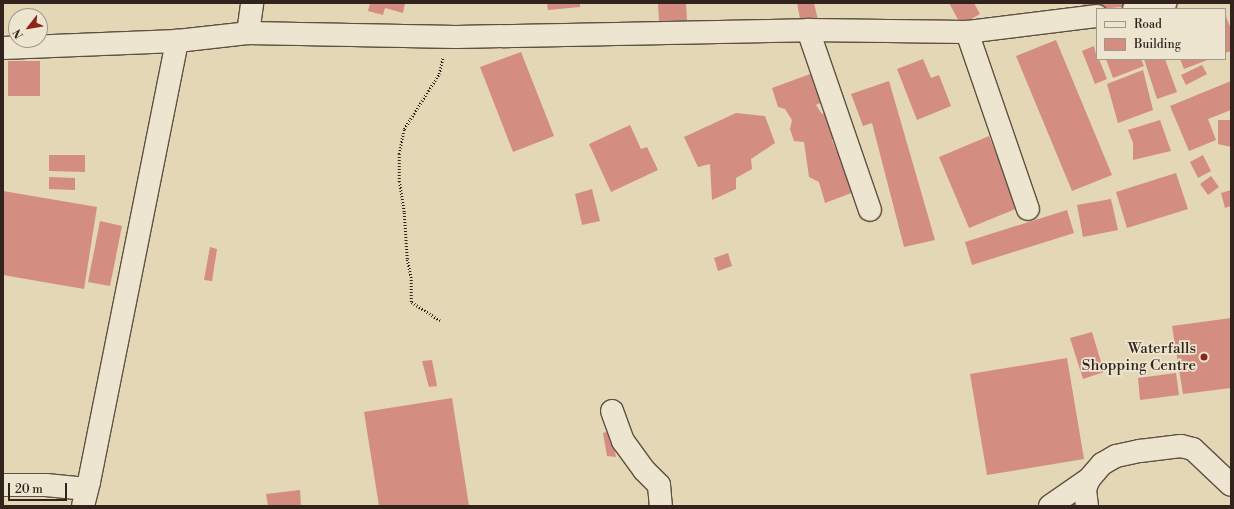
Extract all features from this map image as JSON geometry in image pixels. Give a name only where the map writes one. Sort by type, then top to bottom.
[{"type":"street","points":[[248,33],[252,3]]},
{"type":"street","points":[[1139,8],[1165,3]]},
{"type":"street","points":[[3,48],[177,41],[248,33],[456,37],[808,30],[967,32],[1096,16]]},
{"type":"street","points":[[808,30],[870,210]]},
{"type":"street","points":[[967,32],[1028,209]]},
{"type":"street","points":[[3,485],[46,485],[85,498],[177,41]]},
{"type":"street","points":[[612,411],[623,441],[644,470],[659,485],[662,506]]},
{"type":"street","points":[[1050,506],[1089,479],[1102,464],[1116,456],[1181,446],[1193,449],[1231,485]]},
{"type":"street","points":[[1087,506],[1085,489],[1089,479]]},
{"type":"path","points":[[440,321],[411,302],[411,278],[407,259],[404,212],[399,182],[399,154],[404,129],[439,74],[444,54]]},
{"type":"building","points":[[370,3],[405,3],[403,13],[385,8],[383,15],[368,11]]},
{"type":"building","points":[[547,3],[580,3],[580,7],[548,10]]},
{"type":"building","points":[[658,3],[686,3],[687,21],[659,23]]},
{"type":"building","points":[[797,3],[814,3],[818,20],[801,24]]},
{"type":"building","points":[[949,3],[974,3],[980,14],[961,25]]},
{"type":"building","points":[[1083,3],[1095,3],[1096,10],[1084,11]]},
{"type":"building","points":[[1099,3],[1132,3],[1132,6],[1100,8]]},
{"type":"building","points":[[1226,16],[1231,29],[1231,51],[1226,53]]},
{"type":"building","points":[[1056,40],[1112,175],[1072,191],[1016,56]]},
{"type":"building","points":[[1094,46],[1096,60],[1099,60],[1107,79],[1095,84],[1082,51]]},
{"type":"building","points":[[521,52],[554,136],[513,152],[480,67]]},
{"type":"building","points":[[923,59],[931,78],[939,75],[951,106],[917,120],[897,69]]},
{"type":"building","points":[[1106,60],[1141,60],[1144,66],[1113,78]]},
{"type":"building","points":[[1144,60],[1165,60],[1177,92],[1157,99]]},
{"type":"building","points":[[1180,60],[1207,60],[1184,69]]},
{"type":"building","points":[[8,61],[40,61],[40,96],[8,96]]},
{"type":"building","points":[[1202,65],[1207,74],[1186,85],[1181,75]]},
{"type":"building","points":[[1143,70],[1153,110],[1118,123],[1107,84]]},
{"type":"building","points":[[813,73],[822,102],[816,105],[822,114],[827,112],[837,137],[832,140],[837,152],[845,151],[852,174],[846,177],[854,192],[825,203],[819,182],[809,177],[804,142],[794,141],[790,129],[792,120],[785,109],[778,107],[772,88]]},
{"type":"building","points":[[889,81],[935,240],[904,247],[872,123],[863,126],[851,94]]},
{"type":"building","points":[[1231,81],[1231,110],[1208,119],[1216,140],[1189,151],[1170,106]]},
{"type":"building","points":[[736,113],[765,116],[775,143],[751,159],[752,169],[736,178],[736,189],[712,200],[710,164],[698,167],[684,137]]},
{"type":"building","points":[[1160,120],[1171,151],[1133,160],[1133,143],[1128,130]]},
{"type":"building","points":[[1218,120],[1231,120],[1231,147],[1218,144]]},
{"type":"building","points":[[630,125],[641,149],[647,147],[658,170],[611,192],[589,144]]},
{"type":"building","points":[[989,136],[1018,208],[969,228],[939,157]]},
{"type":"building","points":[[49,155],[85,155],[85,172],[49,171]]},
{"type":"building","points":[[1203,155],[1211,171],[1198,178],[1190,162]]},
{"type":"building","points":[[1176,173],[1188,209],[1127,228],[1116,192]]},
{"type":"building","points":[[1211,176],[1219,187],[1208,195],[1200,184]]},
{"type":"building","points":[[49,177],[75,178],[75,190],[49,189]]},
{"type":"building","points":[[592,189],[600,221],[582,225],[575,194]]},
{"type":"building","points":[[1231,190],[1231,206],[1225,208],[1221,193]]},
{"type":"building","points":[[3,191],[97,207],[84,289],[3,275]]},
{"type":"building","points":[[1111,199],[1118,230],[1083,237],[1077,205]]},
{"type":"building","points":[[1067,210],[1074,233],[972,265],[965,242]]},
{"type":"building","points":[[100,221],[122,226],[110,286],[88,282]]},
{"type":"building","points":[[210,247],[217,249],[212,281],[204,280]]},
{"type":"building","points":[[728,253],[732,266],[718,271],[714,258]]},
{"type":"building","name":"Waterfalls Shopping Centre","points":[[1231,318],[1231,388],[1183,394],[1172,326]]},
{"type":"building","points":[[1092,332],[1104,372],[1083,379],[1070,338]]},
{"type":"building","points":[[1067,358],[1084,459],[987,475],[970,374]]},
{"type":"building","points":[[432,360],[437,386],[429,387],[422,361]]},
{"type":"building","points":[[1176,373],[1179,395],[1140,400],[1138,378]]},
{"type":"building","points":[[452,398],[469,506],[379,506],[364,412]]},
{"type":"building","points":[[611,431],[616,457],[607,456],[603,433]]},
{"type":"building","points":[[300,490],[301,506],[268,506],[266,494]]},
{"type":"place","name":"Waterfalls Shopping Centre","points":[[1204,357]]}]
